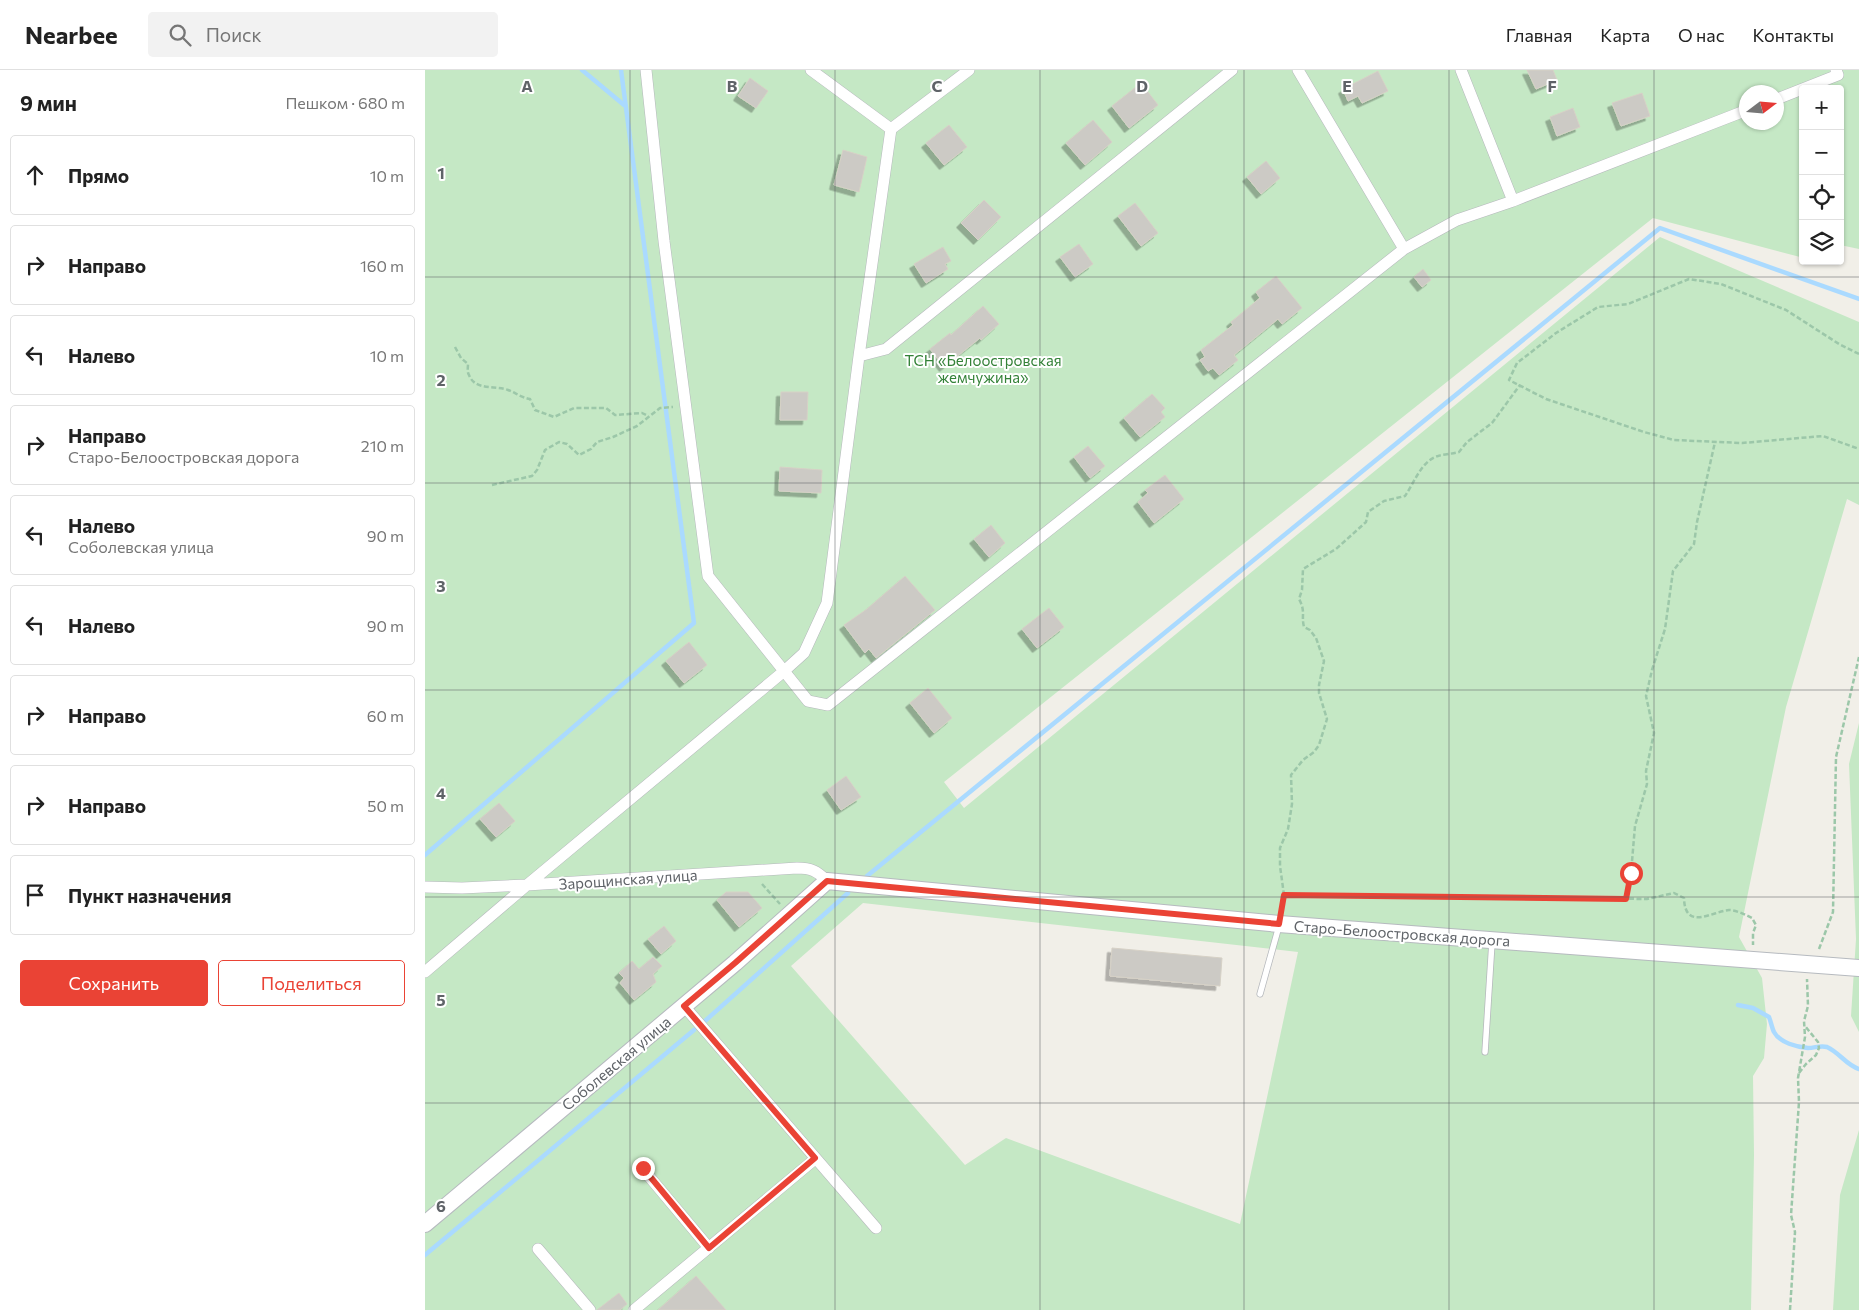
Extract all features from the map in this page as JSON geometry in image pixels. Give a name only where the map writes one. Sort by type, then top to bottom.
[{"type":"street","points":[[646,70],[664,241],[708,576],[808,701],[828,705],[1404,250],[1457,220],[1513,201],[1739,113]]},
{"type":"street","points":[[811,70],[891,129]]},
{"type":"street","points":[[425,972],[804,653],[827,603],[891,129],[969,70]]},
{"type":"street","points":[[859,356],[886,349],[1232,70]]},
{"type":"street","points":[[1298,70],[1404,250]]},
{"type":"street","points":[[1461,70],[1513,201]]},
{"type":"street","points":[[1784,96],[1838,75],[1837,70]]},
{"type":"street","name":"Зарощинская улица","points":[[425,887],[462,888],[527,885],[797,868],[808,868],[818,872],[827,881]]},
{"type":"street","name":"Старо-Белоостровская дорога","points":[[827,881],[1279,924],[1859,968]]},
{"type":"street","name":"Соболевская улица","points":[[425,1224],[684,1006],[827,881]]},
{"type":"street","points":[[684,1006],[876,1228]]},
{"type":"street","points":[[634,1310],[815,1158]]},
{"type":"street","points":[[643,1168],[709,1248]]},
{"type":"street","points":[[538,1249],[589,1310]]},
{"type":"lane","points":[[1261,994],[1279,924]]},
{"type":"lane","points":[[1485,1052],[1492,940]]},
{"type":"path","points":[[1859,354],[1839,344],[1786,310],[1721,284],[1689,279],[1628,304],[1598,307],[1556,333],[1517,363],[1509,380],[1546,399],[1644,432],[1675,440],[1743,443],[1823,436],[1859,449]]},
{"type":"path","points":[[455,347],[467,364],[467,373],[473,381],[484,386],[507,390],[517,396],[529,399],[535,410],[548,416],[554,418],[575,408],[606,408],[615,415],[643,413],[648,416]]},
{"type":"path","points":[[1279,924],[1284,895],[1280,866],[1280,848],[1288,829],[1291,812],[1291,775],[1319,745],[1327,720],[1319,693],[1324,662],[1316,638],[1310,630],[1304,627],[1304,609],[1299,600],[1303,569],[1336,549],[1366,522],[1368,512],[1384,501],[1405,496],[1420,469],[1429,461],[1438,456],[1459,452],[1467,442],[1492,423],[1520,385]]},
{"type":"path","points":[[492,485],[532,476],[537,470],[545,450],[552,445],[559,442],[567,444],[579,454],[591,449],[597,442],[627,432],[660,408],[669,408]]},
{"type":"path","points":[[1626,899],[1631,873],[1635,826],[1647,784],[1646,771],[1654,733],[1646,696],[1665,629],[1673,571],[1694,544],[1715,442]]},
{"type":"path","points":[[1790,1310],[1795,1232],[1791,1215],[1799,1102],[1798,1074],[1805,1037],[1809,992],[1808,964],[1833,912],[1836,758],[1859,657]]},
{"type":"path","points":[[761,882],[789,914]]},
{"type":"path","points":[[1284,895],[1647,899],[1674,892],[1684,898],[1684,907],[1689,914],[1697,918],[1705,918],[1731,910],[1752,918],[1756,926],[1752,943],[1759,961]]},
{"type":"path","points":[[1798,1074],[1816,1055],[1819,1048],[1818,1042],[1805,1026]]},
{"type":"green space","name":"ТСН «Белоостровская жемчужина»","points":[[425,70],[1859,70],[1859,249],[1844,246],[1844,85],[1799,85],[1799,257],[1653,218],[944,782],[964,808],[1660,237],[1859,322],[1859,505],[1847,499],[1786,707],[1739,937],[1762,978],[1767,1024],[1764,1058],[1753,1076],[1754,1155],[1751,1310],[425,1310]],"holes":[[[863,903],[1298,952],[1240,1224],[1006,1138],[965,1165],[791,966]]]},
{"type":"green space","points":[[1859,723],[1859,1032],[1851,1016],[1856,939],[1849,764]]},
{"type":"green space","points":[[1859,1130],[1859,1310],[1833,1310],[1840,1195]]},
{"type":"building","points":[[1527,70],[1553,70],[1557,80],[1536,89]]},
{"type":"building","points":[[1378,71],[1388,91],[1362,103],[1358,96],[1348,101],[1343,89]]},
{"type":"building","points":[[750,78],[768,91],[756,108],[738,96]]},
{"type":"building","points":[[1141,83],[1158,105],[1129,128],[1112,106]]},
{"type":"building","points":[[1642,93],[1650,116],[1621,126],[1612,103]]},
{"type":"building","points":[[1573,108],[1580,127],[1557,136],[1550,117]]},
{"type":"building","points":[[1093,120],[1112,142],[1085,165],[1066,143]]},
{"type":"building","points":[[949,125],[967,147],[944,165],[926,143]]},
{"type":"building","points":[[843,150],[867,157],[859,192],[834,185]]},
{"type":"building","points":[[1266,161],[1280,178],[1261,194],[1247,177]]},
{"type":"building","points":[[984,200],[1001,217],[978,240],[961,223]]},
{"type":"building","points":[[1135,203],[1158,233],[1141,246],[1118,216]]},
{"type":"building","points":[[1079,244],[1093,264],[1075,277],[1060,257]]},
{"type":"building","points":[[943,247],[951,261],[945,264],[948,269],[926,283],[914,264]]},
{"type":"building","points":[[1423,269],[1431,280],[1422,287],[1414,277]]},
{"type":"building","points":[[1276,276],[1302,308],[1282,324],[1278,319],[1234,355],[1238,360],[1219,375],[1213,368],[1208,371],[1200,360],[1205,357],[1201,350],[1233,325],[1231,322],[1260,298],[1256,292]]},
{"type":"building","points":[[983,306],[999,324],[981,340],[980,338],[944,367],[930,349],[950,333],[951,335]]},
{"type":"building","points":[[781,392],[808,392],[807,420],[780,420]]},
{"type":"building","points":[[1152,394],[1165,408],[1161,412],[1165,417],[1140,437],[1124,418]]},
{"type":"building","points":[[1088,446],[1105,466],[1090,478],[1074,457]]},
{"type":"building","points":[[780,467],[822,470],[821,493],[779,491]]},
{"type":"building","points":[[1165,475],[1184,499],[1154,523],[1138,502],[1148,493],[1145,490]]},
{"type":"building","points":[[991,525],[1005,543],[989,557],[974,539]]},
{"type":"building","points":[[905,576],[935,610],[876,658],[869,649],[865,653],[844,625],[867,609]]},
{"type":"building","points":[[1049,608],[1064,627],[1037,648],[1022,629]]},
{"type":"building","points":[[689,642],[707,665],[684,683],[666,661]]},
{"type":"building","points":[[928,688],[952,718],[934,733],[910,703]]},
{"type":"building","points":[[846,776],[861,797],[841,810],[827,790]]},
{"type":"building","points":[[499,803],[515,821],[496,837],[480,819]]},
{"type":"building","points":[[726,892],[748,892],[762,908],[739,927],[717,900]]},
{"type":"building","points":[[664,926],[676,941],[661,954],[648,939]]},
{"type":"building","points":[[1112,948],[1222,958],[1220,986],[1110,976]]},
{"type":"building","points":[[653,957],[662,966],[653,974],[656,982],[634,1000],[620,983],[624,978],[619,973],[632,961],[639,969]]},
{"type":"building","points":[[696,1276],[726,1310],[658,1310]]},
{"type":"building","points":[[619,1293],[627,1304],[620,1310],[597,1310]]},
{"type":"waterway","points":[[582,70],[624,105]]},
{"type":"waterway","points":[[425,855],[694,623],[621,70]]},
{"type":"waterway","points":[[867,876],[1660,228],[1859,299]]},
{"type":"waterway","points":[[705,1021],[848,893]]},
{"type":"waterway","points":[[1738,1005],[1753,1008],[1769,1017],[1774,1032],[1784,1042],[1811,1048],[1827,1047],[1836,1052],[1850,1065],[1859,1069]]},
{"type":"waterway","points":[[425,1255],[694,1030]]},
{"type":"route","points":[[643,1168],[709,1248],[815,1158],[684,1006],[827,881],[1279,924],[1284,895],[1626,899],[1631,873]]}]
